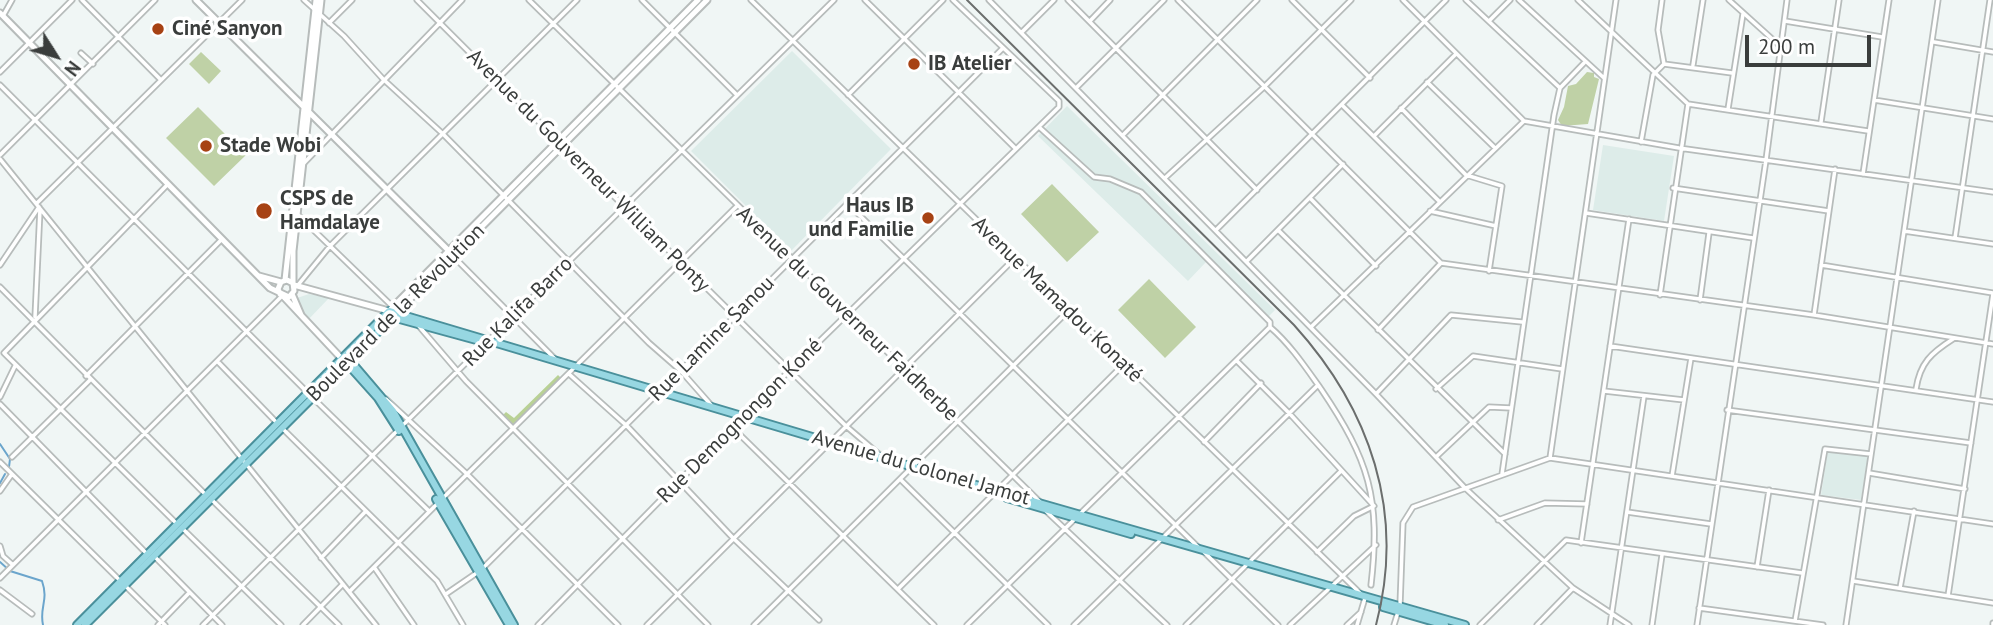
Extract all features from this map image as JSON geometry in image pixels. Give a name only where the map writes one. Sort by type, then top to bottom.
[{"type":"main road","points":[[196,0],[451,253]]},
{"type":"main road","points":[[302,318],[294,288],[316,0]]},
{"type":"main road","points":[[317,12],[321,0]]},
{"type":"main road","name":"Boulevard de la Révolution","points":[[672,31],[698,0]]},
{"type":"main road","name":"Boulevard de la Révolution","points":[[76,625],[122,583],[310,395],[344,357],[672,31],[707,0]]},
{"type":"main road","points":[[2,15],[222,239],[382,395],[511,625]]},
{"type":"main road","points":[[282,296],[278,289],[283,281],[307,110]]},
{"type":"main road","points":[[259,276],[283,281],[294,288]]},
{"type":"main road","points":[[282,296],[294,288]]},
{"type":"main road","name":"Avenue du Colonel Jamot","points":[[294,288],[391,312],[559,362],[573,369],[712,406],[911,468],[1443,623],[1465,625]]},
{"type":"main road","points":[[344,357],[400,428]]},
{"type":"main road","name":"Avenue du Colonel Jamot","points":[[658,392],[742,417]]},
{"type":"main road","name":"Avenue du Colonel Jamot","points":[[829,443],[883,457],[911,468]]},
{"type":"main road","name":"Boulevard de la Révolution","points":[[85,625],[122,583]]},
{"type":"street","points":[[2,15],[12,0]]},
{"type":"street","points":[[0,72],[72,0]]},
{"type":"street","points":[[82,0],[161,80]]},
{"type":"street","points":[[155,0],[0,157],[376,625]]},
{"type":"street","points":[[0,265],[39,206],[78,162],[242,0]]},
{"type":"street","points":[[304,0],[443,134],[624,318],[681,371],[718,412]]},
{"type":"street","points":[[329,23],[352,0]]},
{"type":"street","name":"Avenue du Gouverneur William Ponty","points":[[417,0],[846,426],[883,457]]},
{"type":"street","points":[[303,164],[463,0]]},
{"type":"street","name":"Avenue du Gouverneur Faidherbe","points":[[529,0],[957,422],[1013,473],[1065,529],[1167,625]]},
{"type":"street","points":[[294,288],[330,247],[577,0]]},
{"type":"street","points":[[642,0],[736,94]]},
{"type":"street","name":"Avenue Mamadou Konaté","points":[[751,0],[1365,600]]},
{"type":"street","name":"Rue Kalifa Barro","points":[[203,625],[736,94],[834,0]]},
{"type":"street","points":[[865,0],[1016,149]]},
{"type":"street","points":[[848,95],[943,0]]},
{"type":"street","points":[[953,0],[1003,48]]},
{"type":"street","points":[[989,0],[1377,394],[1464,487],[1573,588],[1629,625]]},
{"type":"street","points":[[1022,32],[1054,0]]},
{"type":"street","points":[[1068,0],[1257,190]]},
{"type":"street","points":[[1090,21],[1110,0]]},
{"type":"street","points":[[1076,89],[1164,0]]},
{"type":"street","points":[[1178,0],[1441,263],[1574,284],[1814,315],[1993,344]]},
{"type":"street","points":[[1123,135],[1257,0]]},
{"type":"street","points":[[1292,0],[1370,78]]},
{"type":"street","points":[[1165,178],[1264,87],[1351,0]]},
{"type":"street","points":[[1403,0],[1524,121],[1679,148],[1993,192]]},
{"type":"street","points":[[1216,230],[1446,0]]},
{"type":"street","points":[[1466,0],[1560,88]]},
{"type":"street","points":[[1489,21],[1510,0]]},
{"type":"street","points":[[1518,0],[1584,63],[1604,78]]},
{"type":"street","points":[[1578,0],[1653,75],[1688,104],[1868,131]]},
{"type":"street","points":[[1550,458],[1616,0]]},
{"type":"street","points":[[1662,0],[1658,30],[1664,64]]},
{"type":"street","points":[[1693,65],[1703,0]]},
{"type":"street","points":[[1729,0],[1780,46]]},
{"type":"street","points":[[1697,625],[1773,116],[1787,0]]},
{"type":"street","points":[[1821,123],[1839,0]]},
{"type":"street","points":[[1863,174],[1889,0]]},
{"type":"street","points":[[1846,625],[1934,42],[1938,0]]},
{"type":"street","points":[[1955,238],[1990,0]]},
{"type":"street","points":[[1728,108],[1743,14]]},
{"type":"street","points":[[1785,21],[1882,37]]},
{"type":"street","points":[[1934,42],[1993,52]]},
{"type":"street","name":"Rue Lamine Sanou","points":[[446,594],[479,571],[522,530],[1003,48]]},
{"type":"street","name":"Rue Demognongon Koné","points":[[538,625],[742,417],[1059,107],[1059,101],[1003,48]]},
{"type":"street","points":[[81,53],[93,64]]},
{"type":"street","points":[[1374,136],[1456,54]]},
{"type":"street","points":[[1502,474],[1552,127],[1560,88],[1584,63]]},
{"type":"street","points":[[1641,142],[1653,75],[1664,64],[1693,65],[1732,72]]},
{"type":"street","points":[[1427,82],[1495,148]]},
{"type":"street","points":[[0,85],[429,512]]},
{"type":"street","points":[[1874,100],[1993,119]]},
{"type":"street","points":[[1660,295],[1673,188],[1688,104]]},
{"type":"street","points":[[1342,105],[1439,201]]},
{"type":"street","points":[[1401,108],[1466,175],[1502,186],[1489,271]]},
{"type":"street","points":[[1311,327],[1524,121]]},
{"type":"street","points":[[967,625],[1237,361],[1269,327],[1270,322],[1141,192],[1110,179],[1094,177],[1039,127]]},
{"type":"street","points":[[1247,261],[1343,164]]},
{"type":"street","points":[[1814,315],[1835,169]]},
{"type":"street","points":[[168,184],[4,352],[15,366],[281,625]]},
{"type":"street","points":[[1673,188],[1829,211]]},
{"type":"street","points":[[1310,198],[1376,265]]},
{"type":"street","points":[[847,203],[1278,625]]},
{"type":"street","points":[[35,319],[39,206]]},
{"type":"street","points":[[350,591],[737,206]]},
{"type":"street","points":[[1429,211],[1496,226]]},
{"type":"street","points":[[1586,213],[1754,239]]},
{"type":"street","points":[[298,214],[391,312]]},
{"type":"street","points":[[1581,542],[1629,219]]},
{"type":"street","points":[[1278,230],[1436,389],[1505,454]]},
{"type":"street","points":[[1904,231],[1993,244]]},
{"type":"street","points":[[1700,300],[1709,232]]},
{"type":"street","points":[[12,457],[61,411],[88,378],[222,239]]},
{"type":"street","points":[[451,253],[559,362]]},
{"type":"street","points":[[647,625],[1015,258]]},
{"type":"street","points":[[1378,330],[1441,263]]},
{"type":"street","points":[[1821,265],[1993,293],[1948,596]]},
{"type":"street","points":[[0,287],[35,319],[88,378],[339,625]]},
{"type":"street","points":[[0,578],[117,464],[282,296]]},
{"type":"street","points":[[754,625],[1069,310]]},
{"type":"street","points":[[1377,394],[1454,314],[1523,322]]},
{"type":"street","points":[[417,321],[439,352],[708,625]]},
{"type":"street","points":[[1269,327],[1318,385],[1354,439],[1368,472],[1374,506],[1376,545],[1371,585]]},
{"type":"street","points":[[1916,390],[1921,366],[1931,353],[1954,338]]},
{"type":"street","points":[[1610,346],[1993,402]]},
{"type":"street","points":[[1436,389],[1473,356],[1562,369]]},
{"type":"street","points":[[1672,476],[1690,358]]},
{"type":"street","points":[[218,361],[279,425],[399,542],[446,594],[463,625]]},
{"type":"street","points":[[1237,361],[1261,383],[1374,506]]},
{"type":"street","points":[[898,589],[1123,365]]},
{"type":"street","points":[[0,397],[15,366]]},
{"type":"street","points":[[573,369],[682,481],[733,538],[819,620]]},
{"type":"street","points":[[1204,442],[1261,383]]},
{"type":"street","points":[[1074,625],[1234,471],[1318,385]]},
{"type":"street","points":[[1604,391],[1684,400]]},
{"type":"street","points":[[382,395],[467,474],[618,625]]},
{"type":"street","points":[[1610,625],[1644,396]]},
{"type":"street","points":[[0,404],[32,439],[222,625]]},
{"type":"street","points":[[1436,457],[1490,406],[1511,408]]},
{"type":"street","points":[[1727,410],[1972,443]]},
{"type":"street","points":[[733,427],[934,625]]},
{"type":"street","points":[[1795,621],[1825,449],[1871,454]]},
{"type":"street","points":[[1394,625],[1399,609],[1405,518],[1420,503],[1550,458],[1993,524]]},
{"type":"street","points":[[0,462],[162,624],[189,593]]},
{"type":"street","points":[[1186,625],[1342,471]]},
{"type":"street","points":[[1869,473],[1965,489]]},
{"type":"street","points":[[0,491],[12,474]]},
{"type":"street","points":[[900,479],[1048,625]]},
{"type":"street","points":[[1758,567],[1769,489]]},
{"type":"street","points":[[1498,520],[1545,503],[1587,503]]},
{"type":"street","points":[[1317,552],[1354,516],[1374,506]]},
{"type":"street","points":[[321,558],[366,511]]},
{"type":"street","points":[[1900,588],[1914,511]]},
{"type":"street","points":[[1627,512],[1711,524]]},
{"type":"street","points":[[1480,625],[1563,541],[1802,573]]},
{"type":"street","points":[[1290,625],[1376,545]]},
{"type":"street","points":[[0,547],[9,568]]},
{"type":"street","points":[[1652,625],[1662,555]]},
{"type":"street","points":[[374,566],[414,625]]},
{"type":"street","points":[[1853,581],[1993,603]]},
{"type":"street","points":[[303,625],[343,584]]},
{"type":"street","points":[[1537,625],[1573,588]]},
{"type":"street","points":[[0,590],[32,614]]},
{"type":"street","points":[[1357,625],[1365,600]]},
{"type":"street","points":[[1699,608],[1823,625]]},
{"type":"street","points":[[1347,625],[1361,612]]},
{"type":"shaded area","points":[[792,51],[891,149],[791,251],[691,151]]},
{"type":"shaded area","points":[[1067,106],[1275,310],[1265,320],[1206,262],[1188,281],[1038,136]]},
{"type":"shaded area","points":[[1603,145],[1674,156],[1664,221],[1593,210]]},
{"type":"shaded area","points":[[309,294],[329,298],[307,321],[297,298]]},
{"type":"shaded area","points":[[1828,450],[1868,455],[1861,500],[1821,495]]},
{"type":"green space","points":[[201,52],[221,71],[209,84],[189,64]]},
{"type":"green space","points":[[1587,72],[1594,73],[1594,77],[1599,79],[1588,124],[1562,126],[1558,120],[1568,86],[1576,84]]},
{"type":"green space","name":"Stade Wobi","points":[[198,107],[246,155],[214,186],[166,138]]},
{"type":"green space","points":[[1052,184],[1099,232],[1067,262],[1021,214]]},
{"type":"green space","points":[[1149,279],[1196,327],[1165,358],[1118,310]]},
{"type":"green space","points":[[558,375],[562,379],[513,427],[503,415],[506,412],[514,418]]},
{"type":"waterway","points":[[0,444],[10,459],[9,467]]},
{"type":"waterway","points":[[0,483],[5,474]]},
{"type":"waterway","points":[[0,562],[10,571],[42,581],[45,594],[43,625]]},
{"type":"railway","points":[[967,0],[1294,325],[1321,357],[1343,391],[1375,464],[1387,542],[1384,583],[1376,625]]},
{"type":"place","name":"Ciné Sanyon","points":[[158,29]]},
{"type":"place","name":"IB Atelier","points":[[914,64]]},
{"type":"place","name":"Stade Wobi","points":[[206,146]]},
{"type":"place","name":"CSPS de Hamdalaye","points":[[264,211]]},
{"type":"place","name":"Haus IB und Familie","points":[[928,218]]}]
